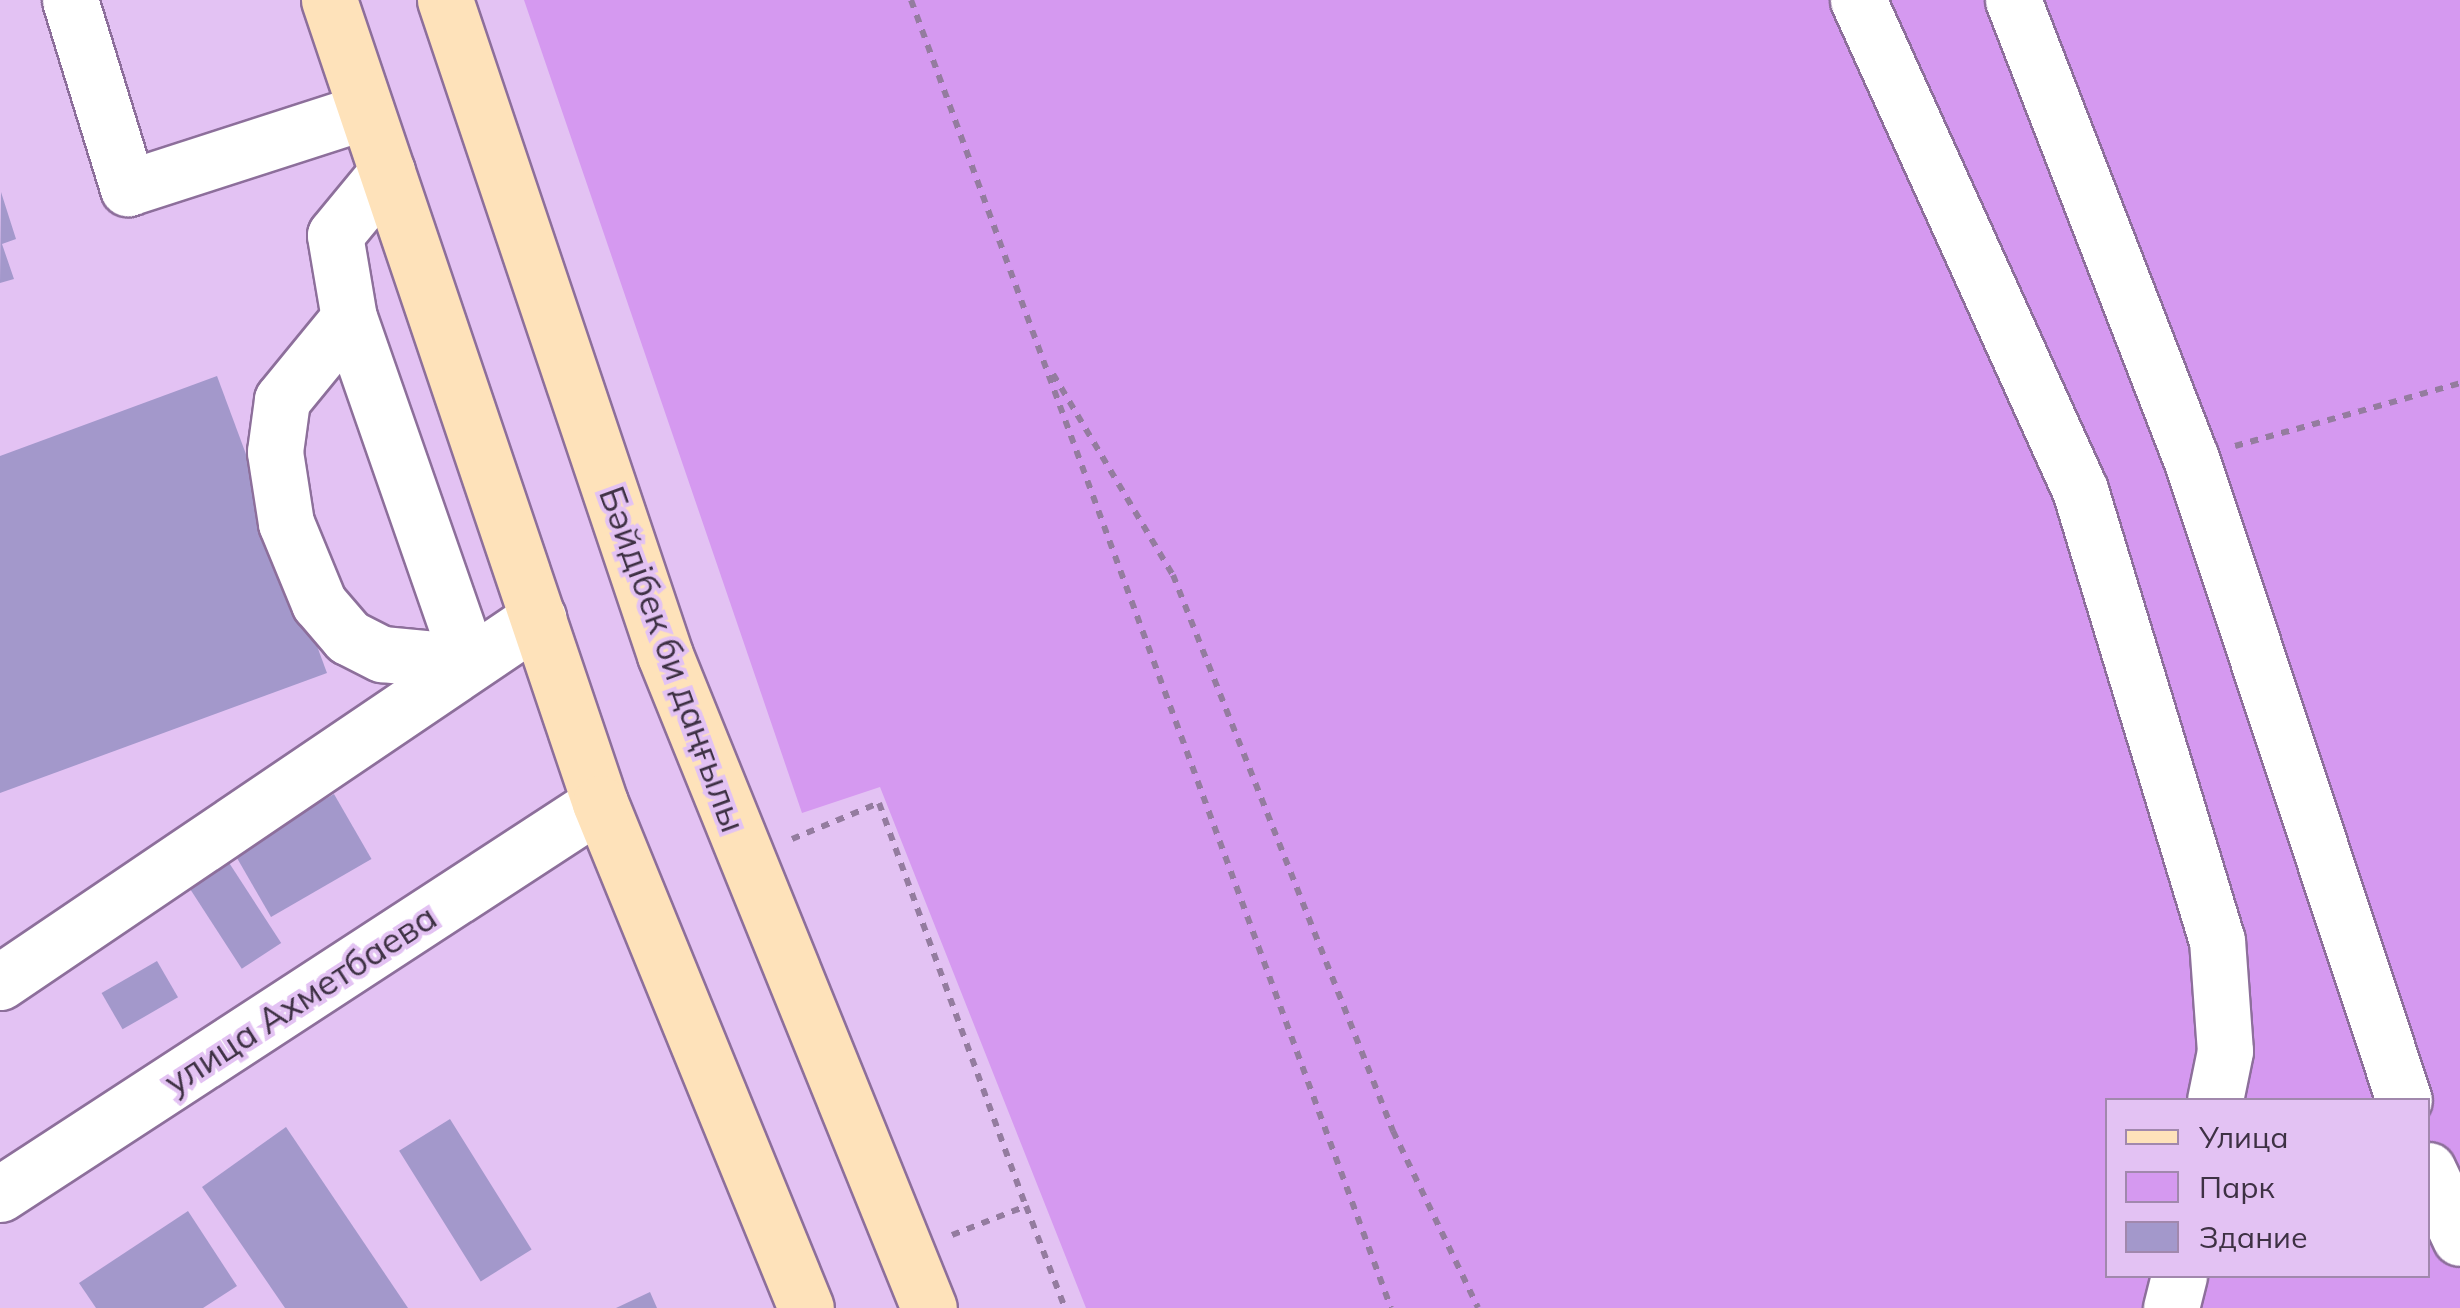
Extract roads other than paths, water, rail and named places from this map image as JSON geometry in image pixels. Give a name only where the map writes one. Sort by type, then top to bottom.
[{"type":"main road","points":[[328,0],[600,803],[806,1308]]},
{"type":"main road","name":"Бәйдібек би даңғылы","points":[[444,0],[665,656],[929,1308]]},
{"type":"street","points":[[70,0],[128,188],[366,110]]},
{"type":"street","points":[[1858,0],[2080,490],[2217,940],[2225,1051],[2215,1098]]},
{"type":"street","points":[[2013,0],[2191,458],[2403,1098]]},
{"type":"street","points":[[387,172],[335,235],[349,318],[469,662]]},
{"type":"street","points":[[349,318],[282,400],[274,452],[286,523],[319,603],[348,637],[382,654],[469,662]]},
{"type":"street","points":[[0,982],[538,618]]},
{"type":"street","name":"улица Ахметбаева","points":[[0,1194],[600,803]]},
{"type":"street","points":[[2430,1174],[2460,1238]]},
{"type":"street","points":[[2171,1308],[2178,1278]]}]
